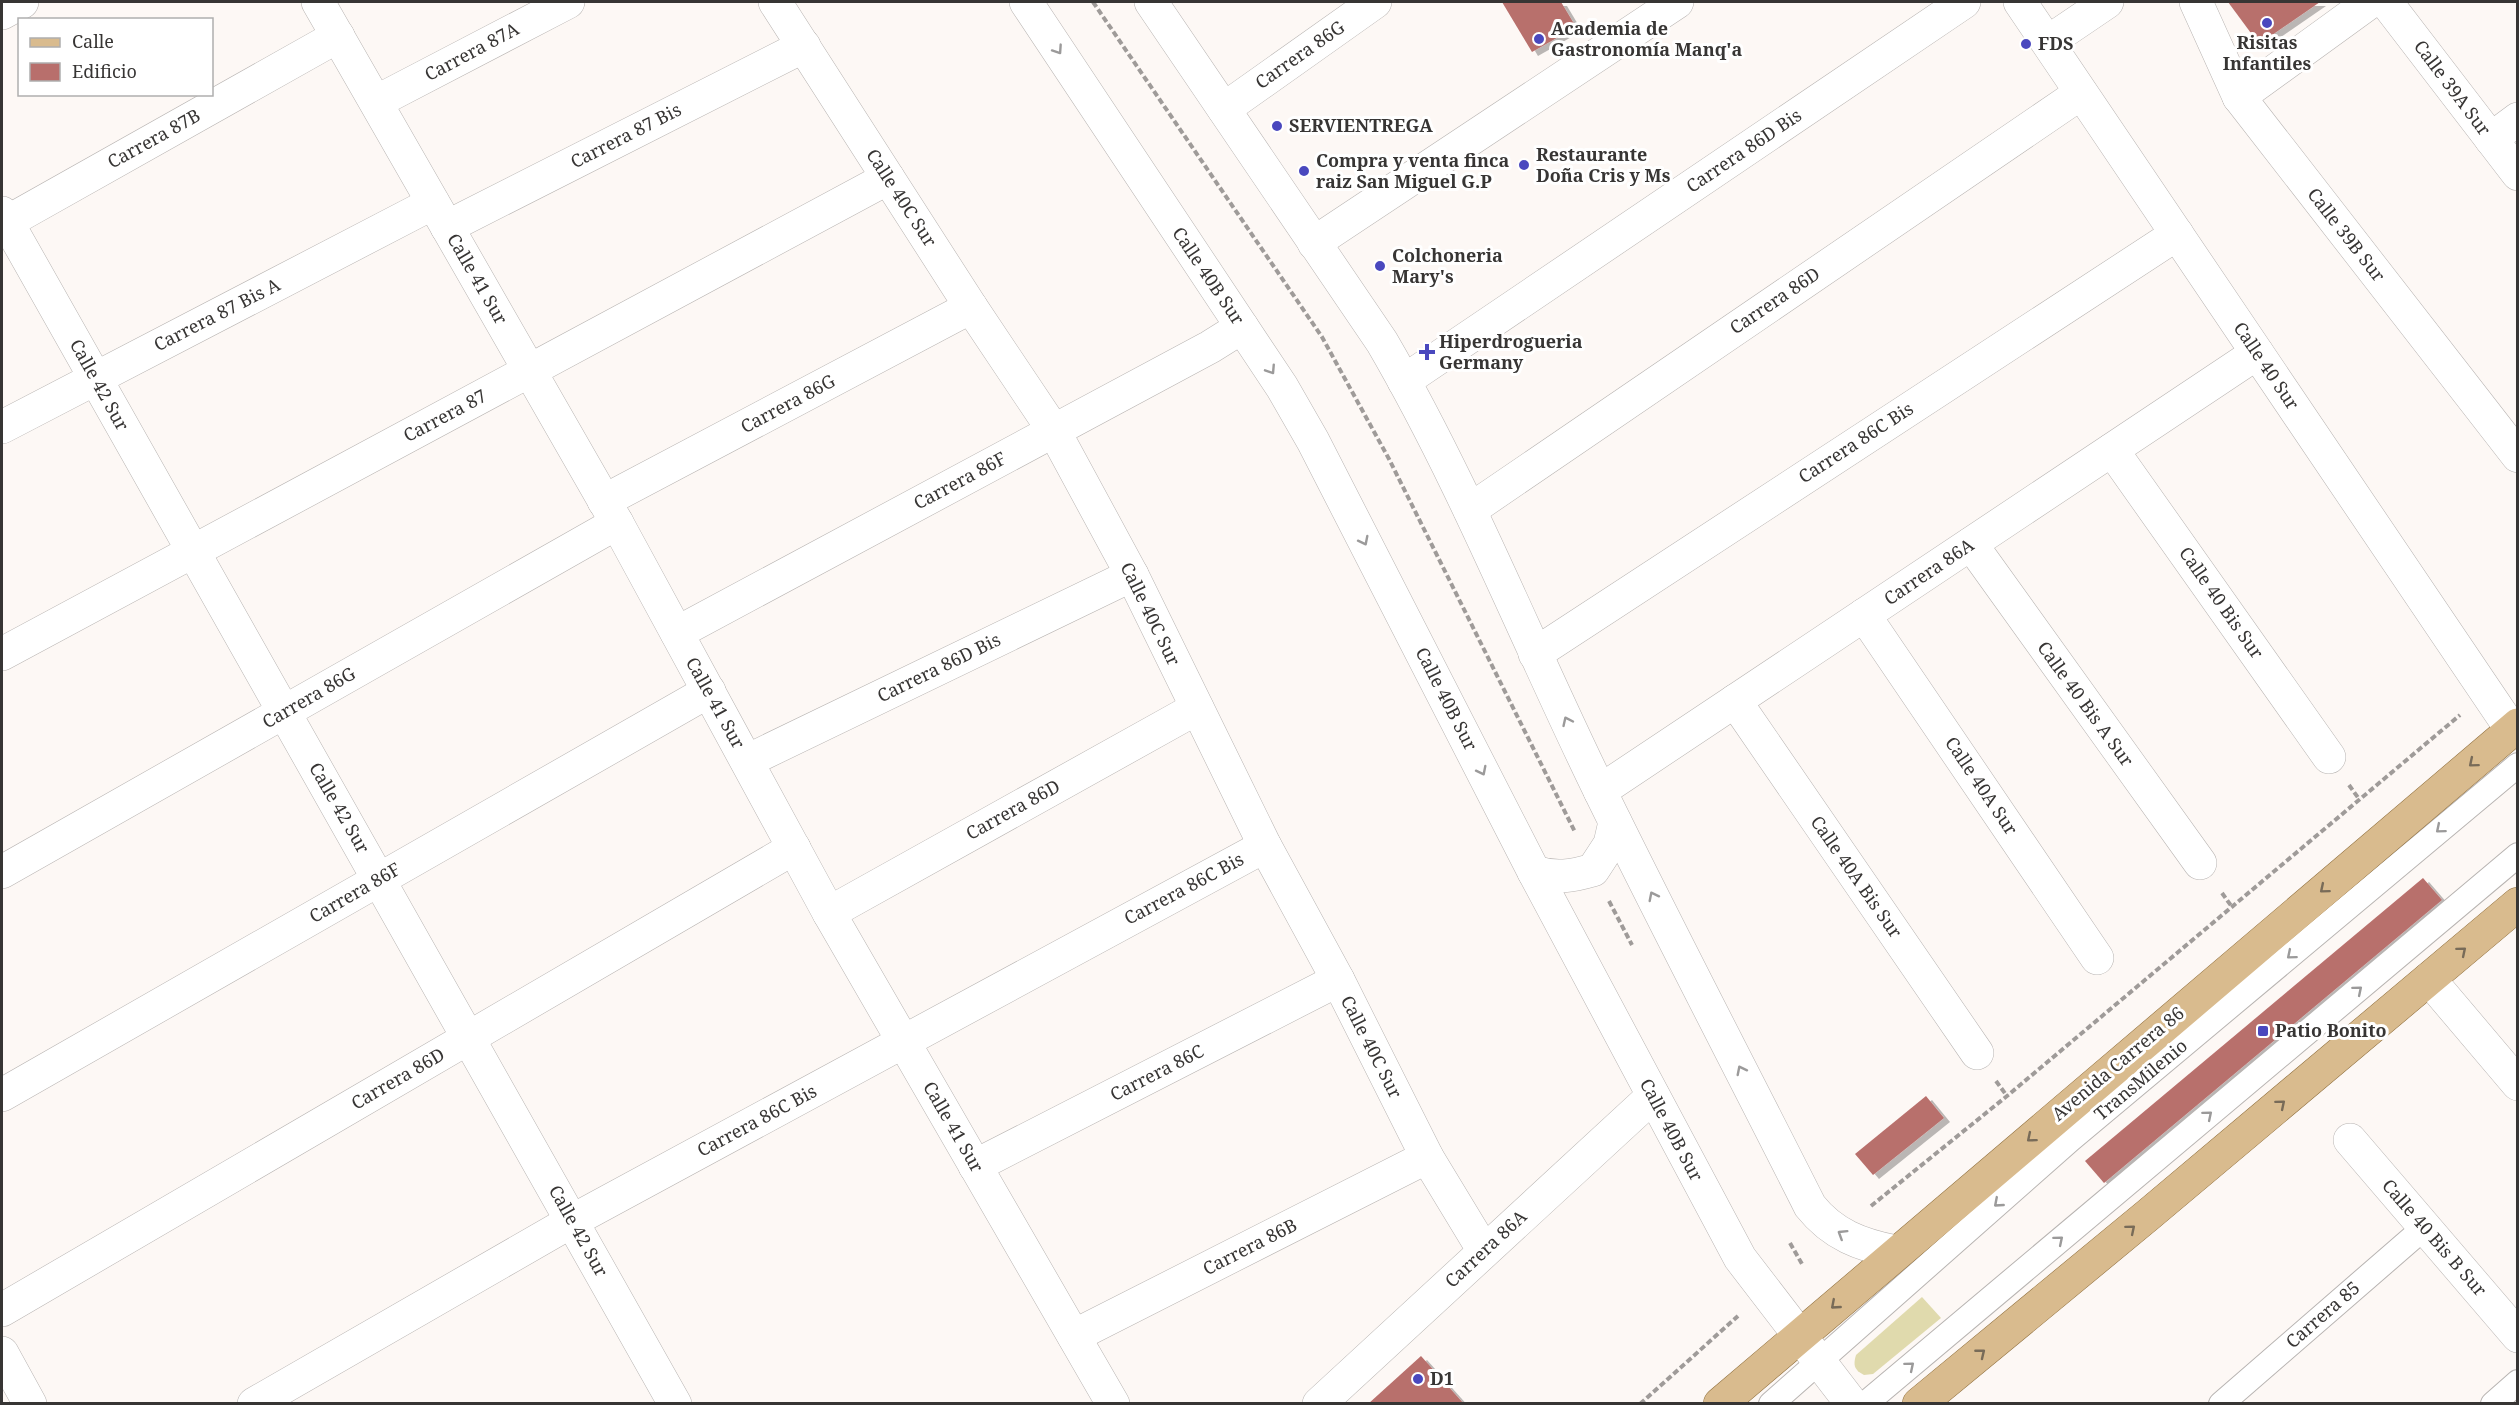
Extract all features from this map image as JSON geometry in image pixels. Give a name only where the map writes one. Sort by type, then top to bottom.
[{"type":"main road","name":"Avenida Carrera 86","points":[[1720,1404],[2515,728]]},
{"type":"main road","points":[[1919,1404],[2517,904]]},
{"type":"street","points":[[2,13],[22,2]]},
{"type":"street","name":"Calle 41 Sur","points":[[318,2],[611,512],[829,913],[1074,1336],[1107,1401]]},
{"type":"street","name":"Carrera 87A","points":[[376,102],[568,2]]},
{"type":"street","name":"Calle 40C Sur","points":[[774,2],[1054,431],[1132,575],[1265,846],[1338,980],[1427,1157],[1484,1251]]},
{"type":"street","name":"Calle 40B Sur","points":[[1026,2],[1282,387],[1313,441],[1534,872],[1740,1258],[1852,1404]]},
{"type":"street","points":[[1151,2],[1382,342],[1404,381],[1470,510],[1600,791],[1810,1206],[1839,1234],[1866,1246],[1896,1252]]},
{"type":"street","name":"Carrera 86G","points":[[1224,109],[1376,2]]},
{"type":"street","points":[[1314,243],[1677,2]]},
{"type":"street","name":"Carrera 86D Bis","points":[[1404,381],[1964,2]]},
{"type":"street","name":"Calle 40 Sur","points":[[2020,2],[2487,692],[2515,728]]},
{"type":"street","points":[[2048,42],[2107,2]]},
{"type":"street","name":"Calle 39B Sur","points":[[2196,2],[2239,97],[2517,456]]},
{"type":"street","points":[[2239,97],[2370,2]]},
{"type":"street","name":"Calle 39A Sur","points":[[2386,2],[2517,174]]},
{"type":"street","name":"Carrera 87B","points":[[3,220],[338,36]]},
{"type":"street","name":"Carrera 87 Bis","points":[[440,215],[804,46]]},
{"type":"street","name":"Carrera 86D","points":[[1470,510],[2081,93]]},
{"type":"street","points":[[2491,139],[2517,119]]},
{"type":"street","name":"Carrera 87","points":[[2,654],[888,178]]},
{"type":"street","name":"Carrera 87 Bis A","points":[[2,427],[96,378],[440,215]]},
{"type":"street","name":"Calle 42 Sur","points":[[3,220],[96,378],[675,1404]]},
{"type":"street","name":"Carrera 86C Bis","points":[[1535,654],[2177,234]]},
{"type":"street","name":"Carrera 86G","points":[[2,872],[284,712],[611,512],[971,307]]},
{"type":"street","name":"Carrera 86F","points":[[677,633],[1054,431],[1242,327]]},
{"type":"street","name":"Carrera 86A","points":[[1600,791],[2258,353]]},
{"type":"street","name":"Calle 40 Bis Sur","points":[[2112,450],[2329,757]]},
{"type":"street","name":"Calle 40 Bis A Sur","points":[[1971,544],[2200,863]]},
{"type":"street","name":"Carrera 86D Bis","points":[[747,761],[1132,575]]},
{"type":"street","name":"Calle 40A Sur","points":[[1864,615],[2097,958]]},
{"type":"street","name":"Carrera 86F","points":[[2,1095],[709,691]]},
{"type":"street","name":"Calle 40A Bis Sur","points":[[1735,701],[1977,1053]]},
{"type":"street","name":"Carrera 86D","points":[[829,913],[1197,708]]},
{"type":"street","points":[[1534,872],[1550,877],[1569,877],[1593,870],[1610,844],[1616,822]]},
{"type":"street","name":"Carrera 86C Bis","points":[[254,1404],[572,1221],[1265,846]]},
{"type":"street","name":"Carrera 86D","points":[[2,1310],[794,848]]},
{"type":"street","points":[[2429,979],[2517,1084]]},
{"type":"street","name":"Carrera 86C","points":[[975,1166],[1338,980]]},
{"type":"street","name":"Carrera 86A","points":[[1319,1404],[1653,1096]]},
{"type":"street","name":"Calle 40 Bis B Sur","points":[[2350,1140],[2517,1336]]},
{"type":"street","name":"Carrera 86B","points":[[1074,1336],[1427,1157]]},
{"type":"lane","name":"TransMilenio","points":[[1771,1404],[2071,1138],[2517,765]]},
{"type":"lane","points":[[1865,1404],[2517,855]]},
{"type":"lane","name":"Carrera 85","points":[[2221,1404],[2425,1227]]},
{"type":"lane","points":[[2493,1404],[2517,1382]]},
{"type":"path","points":[[1093,2],[1322,337],[1395,469],[1637,955]]},
{"type":"path","points":[[1640,1404],[1766,1293],[2487,692]]},
{"type":"path","points":[[1785,1233],[1802,1264]]},
{"type":"shaded area","points":[[1922,1297],[1941,1318],[1873,1374],[1864,1375],[1858,1371],[1855,1364],[1856,1355]]},
{"type":"building","name":"Academia de Gastronomía Manq'a","points":[[1502,2],[1561,2],[1576,27],[1532,52]]},
{"type":"building","name":"Risitas Infantiles","points":[[2228,2],[2320,2],[2259,44]]},
{"type":"building","name":"Patio Bonito","points":[[2423,878],[2442,900],[2104,1183],[2085,1161]]},
{"type":"building","points":[[1926,1096],[1944,1118],[1873,1175],[1855,1154]]},
{"type":"building","name":"D1","points":[[1421,1356],[1464,1404],[1368,1404]]},
{"type":"place","name":"Risitas Infantiles","points":[[2267,23]]},
{"type":"place","name":"Academia de Gastronomía Manq'a","points":[[1539,39]]},
{"type":"place","name":"FDS","points":[[2026,44]]},
{"type":"place","name":"SERVIENTREGA","points":[[1277,126]]},
{"type":"place","name":"Restaurante Doña Cris y Ms","points":[[1524,165]]},
{"type":"place","name":"Compra y venta finca raiz San Miguel G.P","points":[[1304,171]]},
{"type":"place","name":"Colchoneria Mary's","points":[[1380,266]]},
{"type":"place","name":"Hiperdrogueria Germany","points":[[1427,352]]},
{"type":"place","name":"Patio Bonito","points":[[2263,1031]]},
{"type":"place","name":"D1","points":[[1418,1379]]}]
